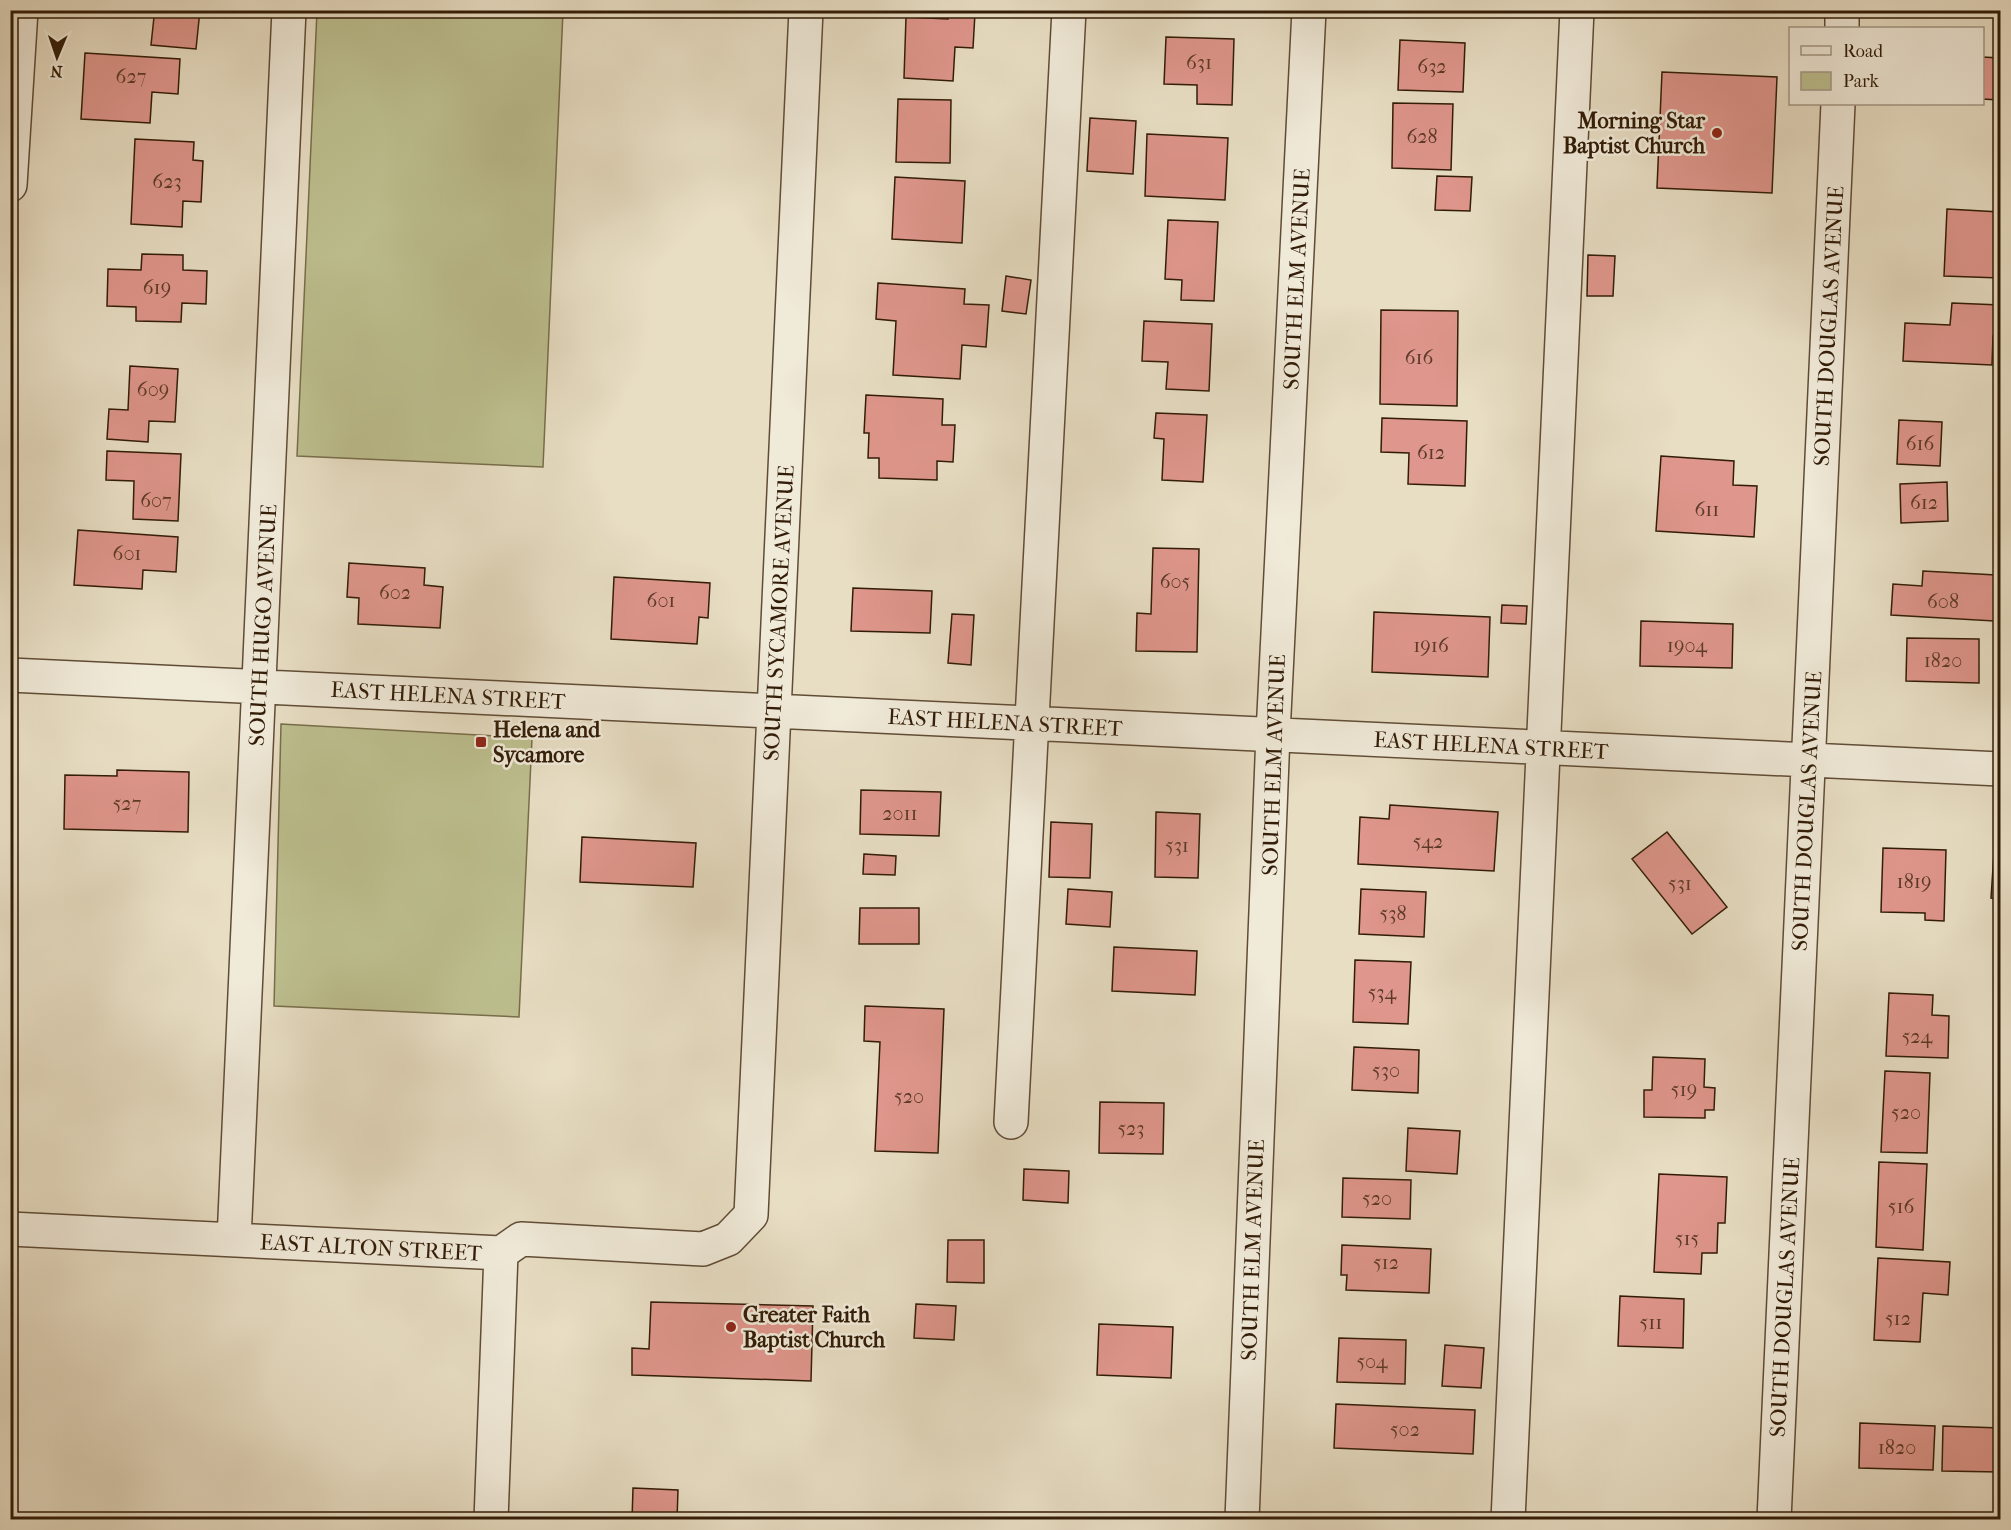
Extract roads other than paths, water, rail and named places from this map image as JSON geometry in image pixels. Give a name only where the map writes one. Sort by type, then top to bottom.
[{"type":"street","points":[[10,185],[21,10]]},
{"type":"street","name":"SOUTH HUGO AVENUE","points":[[234,1240],[289,10]]},
{"type":"street","name":"SOUTH SYCAMORE AVENUE","points":[[751,1215],[806,10]]},
{"type":"street","points":[[1011,1122],[1069,10]]},
{"type":"street","name":"SOUTH ELM AVENUE","points":[[1242,1520],[1273,734],[1309,10]]},
{"type":"street","points":[[1508,1520],[1577,10]]},
{"type":"street","points":[[1842,10],[1842,27]]},
{"type":"street","name":"SOUTH DOUGLAS AVENUE","points":[[1774,1520],[1838,105]]},
{"type":"street","name":"EAST HELENA STREET","points":[[10,675],[2001,768]]},
{"type":"street","name":"EAST ALTON STREET","points":[[10,1230],[501,1253],[520,1239],[703,1249],[728,1239],[751,1215]]},
{"type":"street","points":[[491,1520],[501,1253]]},
{"type":"place","name":"Morning Star Baptist Church","points":[[1717,133]]},
{"type":"place","name":"Helena and Sycamore","points":[[481,742]]},
{"type":"place","name":"Greater Faith Baptist Church","points":[[731,1327]]}]
